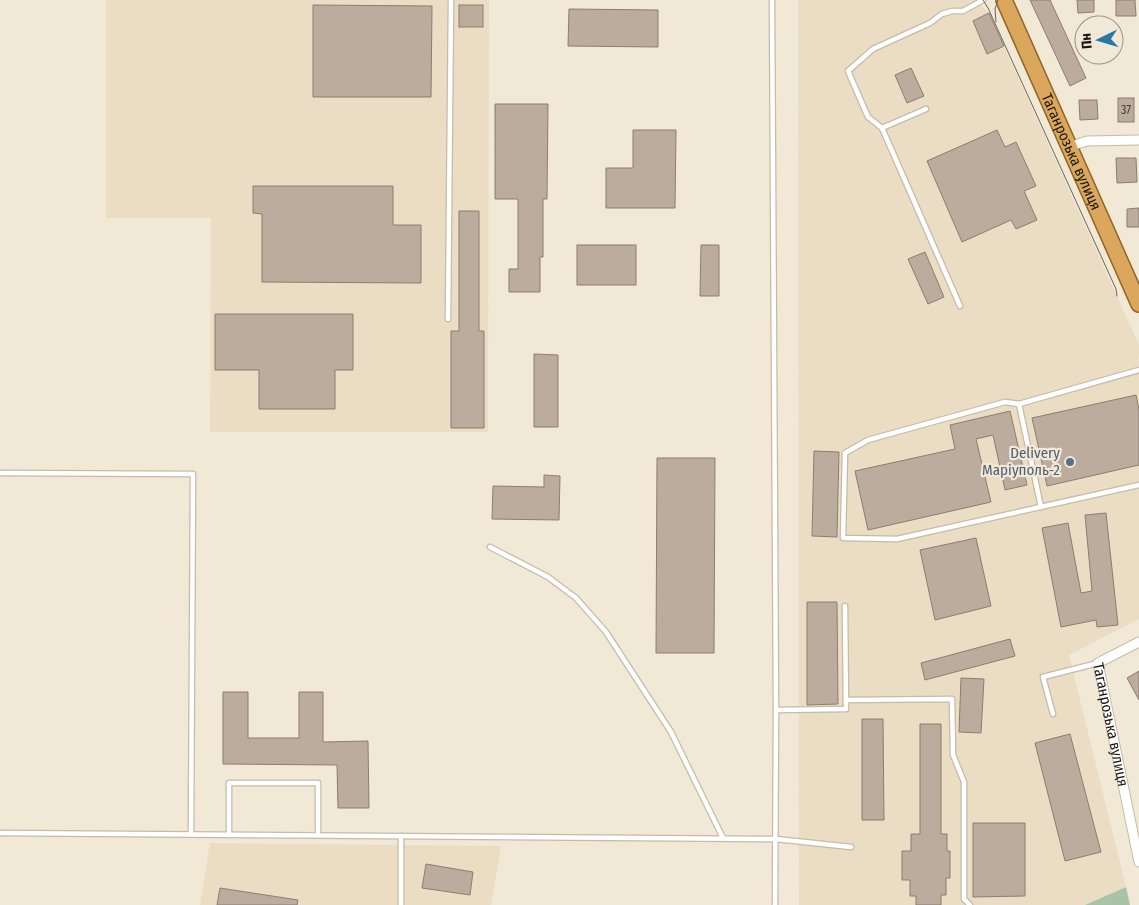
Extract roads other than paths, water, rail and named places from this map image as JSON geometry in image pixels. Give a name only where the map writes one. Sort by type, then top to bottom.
[{"type":"highway","name":"Таганрозька вулиця","points":[[1004,0],[1139,302]]},
{"type":"street","points":[[1069,147],[1087,141],[1139,140]]},
{"type":"street","name":"Таганрозька вулиця","points":[[1139,642],[1098,663],[1139,862]]},
{"type":"lane","points":[[448,319],[451,0]]},
{"type":"lane","points":[[772,0],[776,710],[775,905]]},
{"type":"lane","points":[[960,306],[882,128],[868,117],[848,71],[873,49],[930,23],[942,14],[952,11],[963,11],[983,0]]},
{"type":"lane","points":[[882,128],[926,109]]},
{"type":"lane","points":[[1139,370],[1018,404],[1005,402],[868,440],[845,453],[843,538],[897,539],[1139,485]]},
{"type":"lane","points":[[1018,404],[1042,507]]},
{"type":"lane","points":[[0,473],[193,474],[191,834]]},
{"type":"lane","points":[[490,547],[548,577],[576,598],[606,632],[670,732],[723,838]]},
{"type":"lane","points":[[776,710],[846,709],[845,606]]},
{"type":"lane","points":[[1053,714],[1043,677],[1098,663]]},
{"type":"lane","points":[[846,700],[952,699],[953,755],[964,782],[964,899],[970,905]]},
{"type":"lane","points":[[228,834],[229,783],[308,783],[318,784],[318,835]]},
{"type":"lane","points":[[0,833],[723,838],[776,839],[851,847]]},
{"type":"lane","points":[[401,836],[401,905]]},
{"type":"tram line","points":[[983,0],[1116,289],[1117,296]]},
{"type":"tram line","points":[[996,22],[995,9],[998,0]]},
{"type":"place","name":"Delivery Марiуполь-2","points":[[1070,462]]}]
